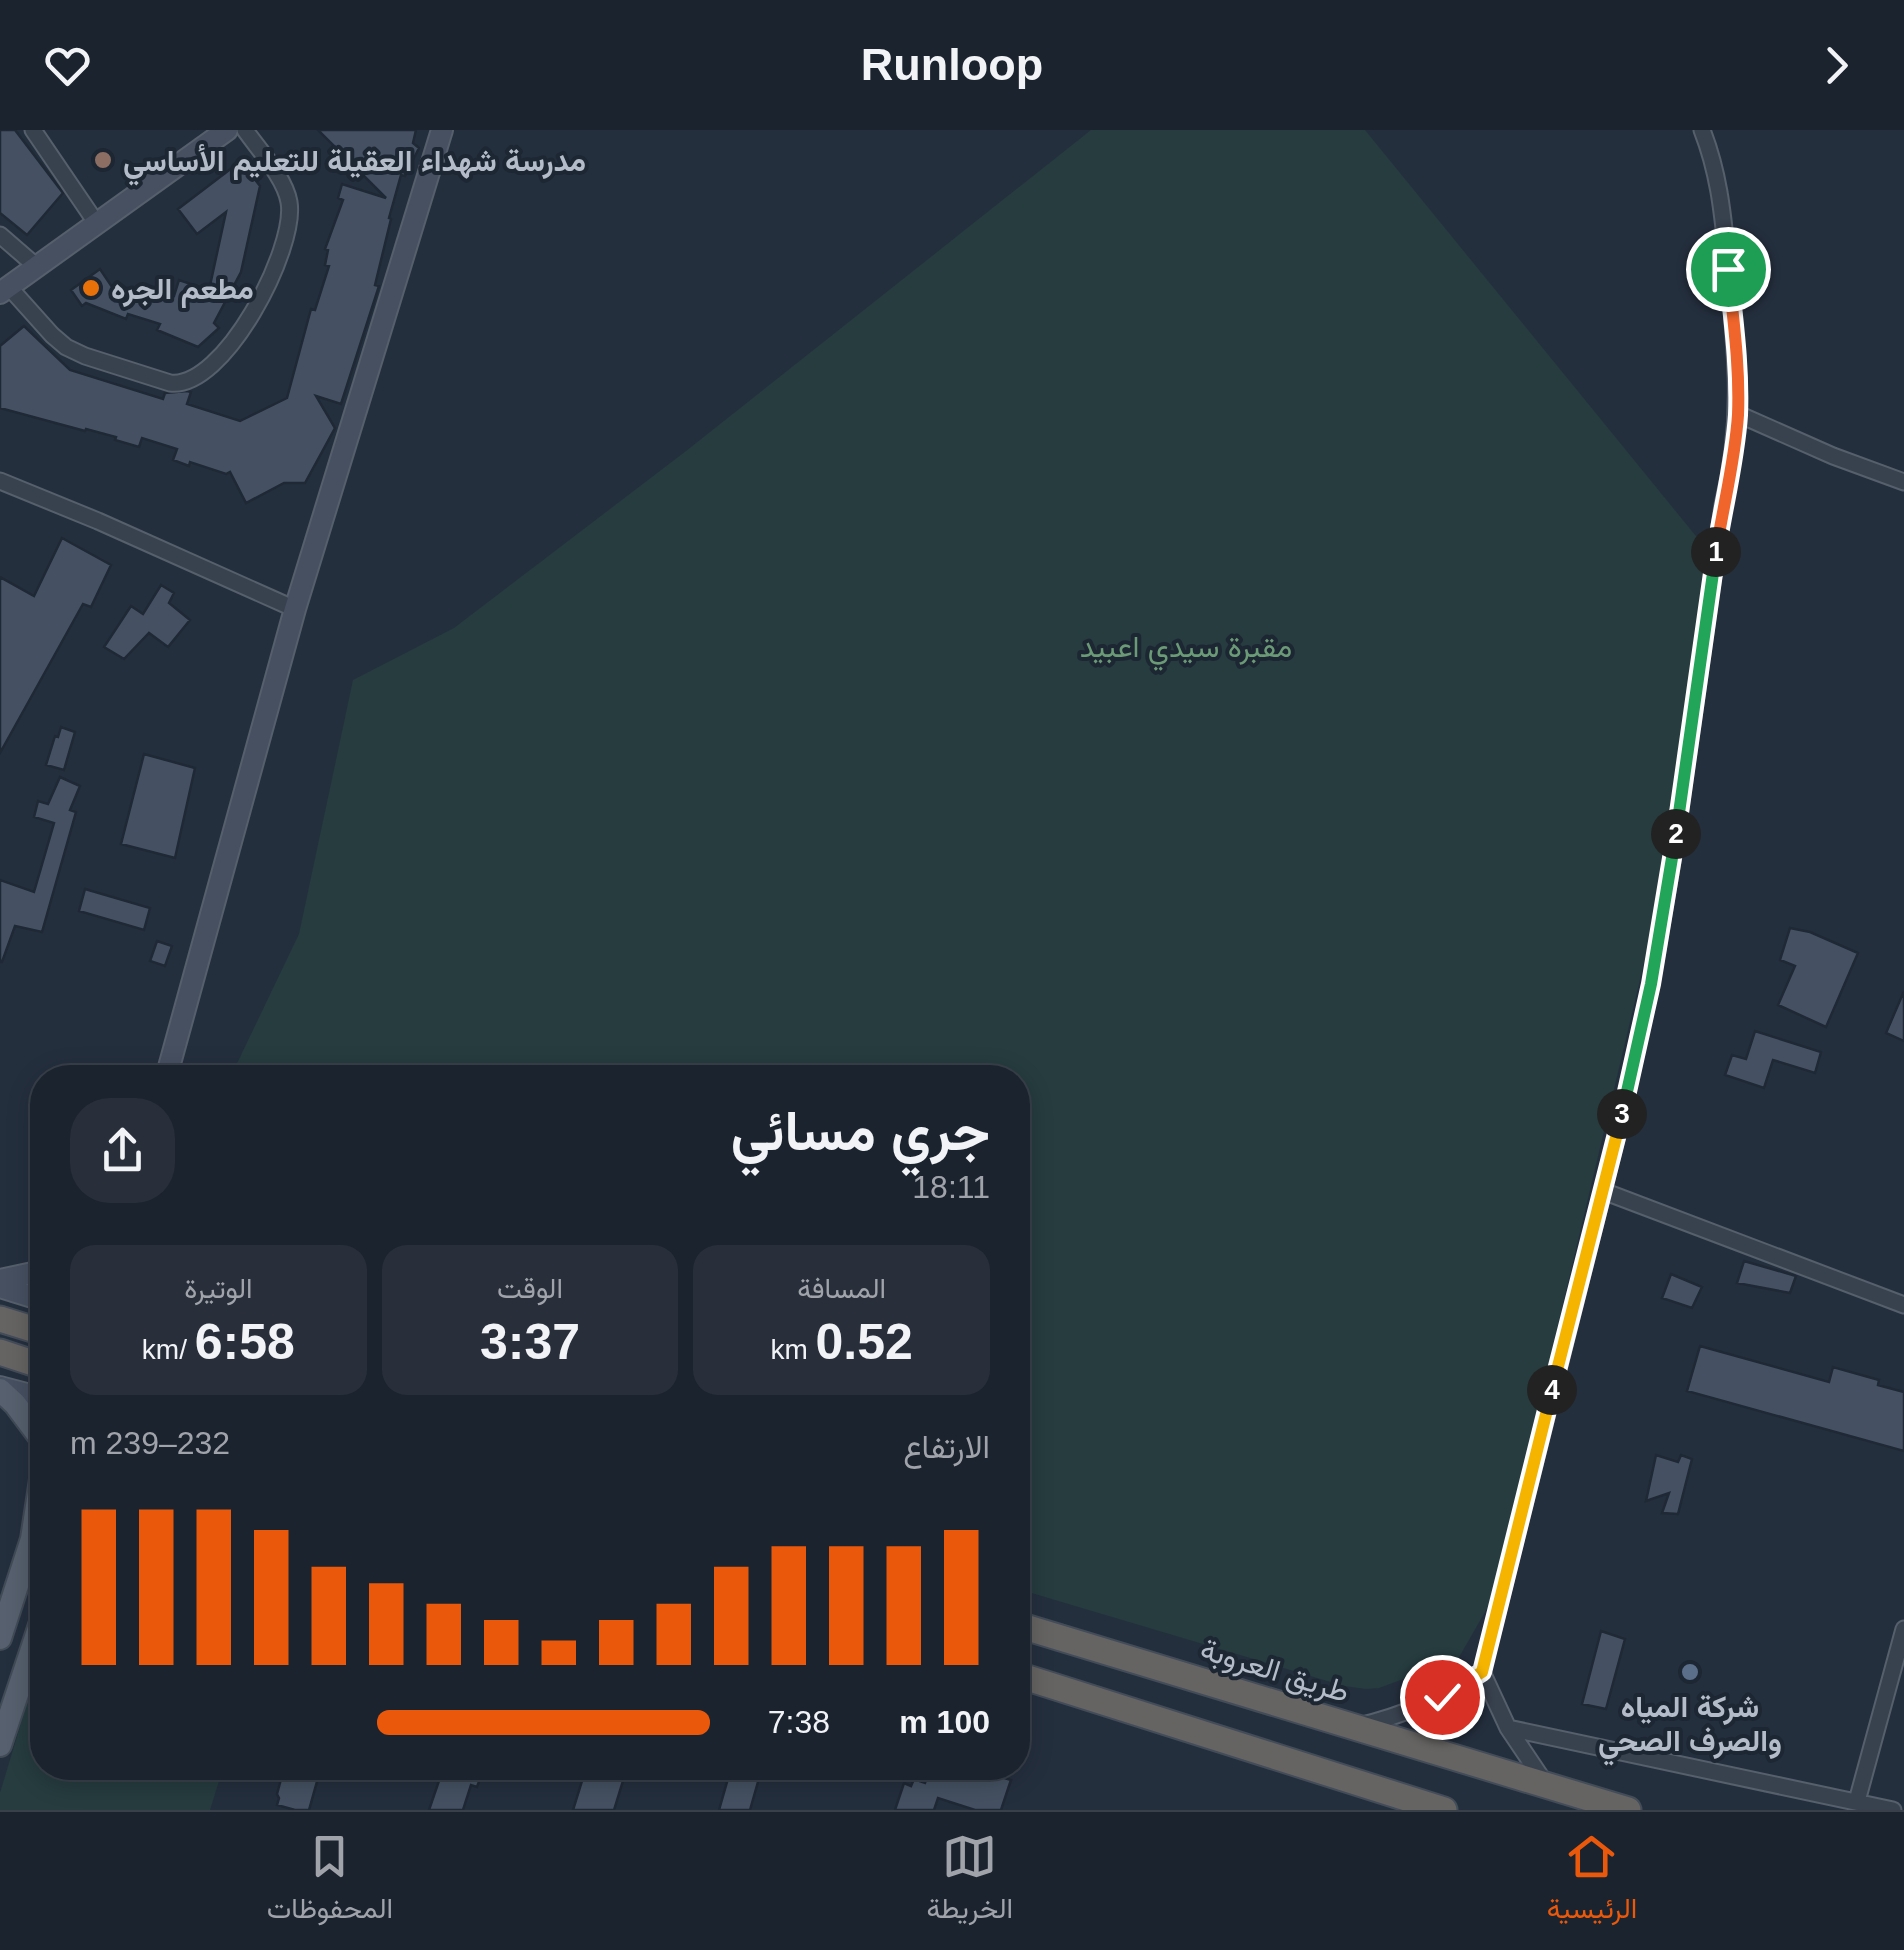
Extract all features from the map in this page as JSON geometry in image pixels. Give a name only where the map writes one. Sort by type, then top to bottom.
[{"type":"highway","points":[[0,1319],[30,1328]]},
{"type":"highway","points":[[0,1352],[30,1362]]},
{"type":"highway","name":"طريق العروبة","points":[[1030,1629],[1628,1810]]},
{"type":"highway","points":[[1030,1679],[1444,1810]]},
{"type":"main road","points":[[4,290],[227,130]]},
{"type":"main road","points":[[170,1065],[295,608],[442,130]]},
{"type":"main road","points":[[0,1283],[30,1274]]},
{"type":"main road","points":[[0,1283],[30,1295]]},
{"type":"main road","points":[[0,1388],[30,1395]]},
{"type":"main road","points":[[0,1388],[30,1424]]},
{"type":"main road","points":[[0,1638],[30,1545]]},
{"type":"main road","points":[[0,1745],[30,1654]]},
{"type":"street","points":[[32,130],[97,224]]},
{"type":"street","points":[[4,290],[75,352],[170,383],[186,382],[206,370],[232,343],[258,304],[276,265],[290,219],[284,186],[245,130]]},
{"type":"street","points":[[1548,1787],[1508,1728],[1482,1672],[1636,1054],[1664,914],[1734,448],[1737,353],[1720,185],[1702,130]]},
{"type":"street","points":[[0,235],[37,267]]},
{"type":"street","points":[[1738,414],[1904,482]]},
{"type":"street","points":[[0,481],[295,608]]},
{"type":"street","points":[[1603,1192],[1904,1305]]},
{"type":"street","points":[[1857,1801],[1904,1629]]},
{"type":"street","points":[[1352,1727],[1420,1707],[1482,1672]]},
{"type":"street","points":[[1508,1728],[1894,1810]]},
{"type":"green space","name":"مقبرة سيدي اعبيد","points":[[1091,130],[1365,130],[1700,541],[1707,566],[1648,946],[1493,1598],[1458,1659],[1379,1688],[1344,1686],[1030,1593],[1030,1065],[236,1065],[299,934],[353,680],[454,628],[686,451]]},
{"type":"green space","points":[[30,1693],[30,1780],[219,1780],[210,1810],[0,1810],[0,1793]]},
{"type":"building","points":[[0,130],[15,130],[63,193],[27,235],[0,213]]},
{"type":"building","points":[[318,130],[416,130],[413,143],[419,148],[405,176],[401,175],[375,285],[379,286],[341,404],[316,396],[335,428],[305,483],[284,483],[246,503],[230,472],[173,460],[177,449],[142,438],[139,447],[115,440],[116,437],[0,408],[0,346],[24,326],[70,370],[163,399],[165,393],[191,392],[187,404],[240,421],[287,398],[311,309],[315,310],[329,266],[325,265],[325,249],[343,200],[338,198],[342,184],[386,198]]},
{"type":"building","points":[[241,161],[260,186],[241,272],[214,323],[219,328],[198,347],[157,330],[160,324],[128,314],[126,319],[86,303],[82,306],[71,290],[100,269],[114,290],[120,285],[143,295],[146,287],[174,296],[179,280],[209,290],[226,212],[197,234],[178,209]]},
{"type":"building","points":[[62,538],[111,565],[91,607],[83,604],[0,753],[0,577],[34,596]]},
{"type":"building","points":[[161,585],[174,593],[169,603],[190,620],[168,647],[149,633],[124,659],[104,647],[131,606],[143,614]]},
{"type":"building","points":[[61,727],[75,732],[64,770],[46,765]]},
{"type":"building","points":[[144,754],[195,768],[175,858],[121,844]]},
{"type":"building","points":[[60,777],[80,786],[70,810],[76,812],[42,932],[15,926],[0,962],[0,880],[34,892],[54,823],[34,817],[38,801],[48,804]]},
{"type":"building","points":[[85,889],[150,908],[144,930],[79,911]]},
{"type":"building","points":[[1790,928],[1810,932],[1858,953],[1826,1027],[1778,1005],[1795,966],[1780,960]]},
{"type":"building","points":[[157,941],[172,946],[165,966],[150,961]]},
{"type":"building","points":[[1904,991],[1904,1041],[1886,1033]]},
{"type":"building","points":[[1755,1031],[1821,1052],[1815,1073],[1773,1060],[1764,1088],[1725,1075],[1732,1055],[1746,1059]]},
{"type":"building","points":[[1744,1261],[1796,1276],[1790,1293],[1737,1283]]},
{"type":"building","points":[[1671,1274],[1702,1287],[1692,1308],[1662,1298]]},
{"type":"building","points":[[1700,1346],[1829,1382],[1833,1367],[1879,1380],[1878,1385],[1904,1392],[1904,1451],[1687,1391]]},
{"type":"building","points":[[1656,1455],[1678,1462],[1681,1455],[1692,1459],[1678,1514],[1662,1513],[1669,1493],[1646,1501]]},
{"type":"building","points":[[1601,1631],[1625,1639],[1606,1709],[1582,1704]]},
{"type":"building","points":[[281,1780],[317,1780],[309,1810],[277,1805]]},
{"type":"building","points":[[439,1780],[480,1780],[477,1787],[471,1785],[463,1810],[429,1810]]},
{"type":"building","points":[[582,1780],[623,1780],[614,1810],[573,1810]]},
{"type":"building","points":[[728,1780],[759,1780],[750,1810],[719,1810]]},
{"type":"building","points":[[1011,1780],[1001,1810],[975,1810],[938,1798],[934,1810],[895,1810],[904,1783]]},
{"type":"place","name":"مدرسة شهداء العقيلة للتعليم الأساسي","points":[[103,160]]},
{"type":"place","name":"مطعم الجره","points":[[91,288]]},
{"type":"place","name":"شركة المياه والصرف الصحي","points":[[1690,1672]]},
{"type":"route","points":[[1442,1697],[1482,1672],[1651,984],[1736,437],[1737,353],[1728,269]]}]
